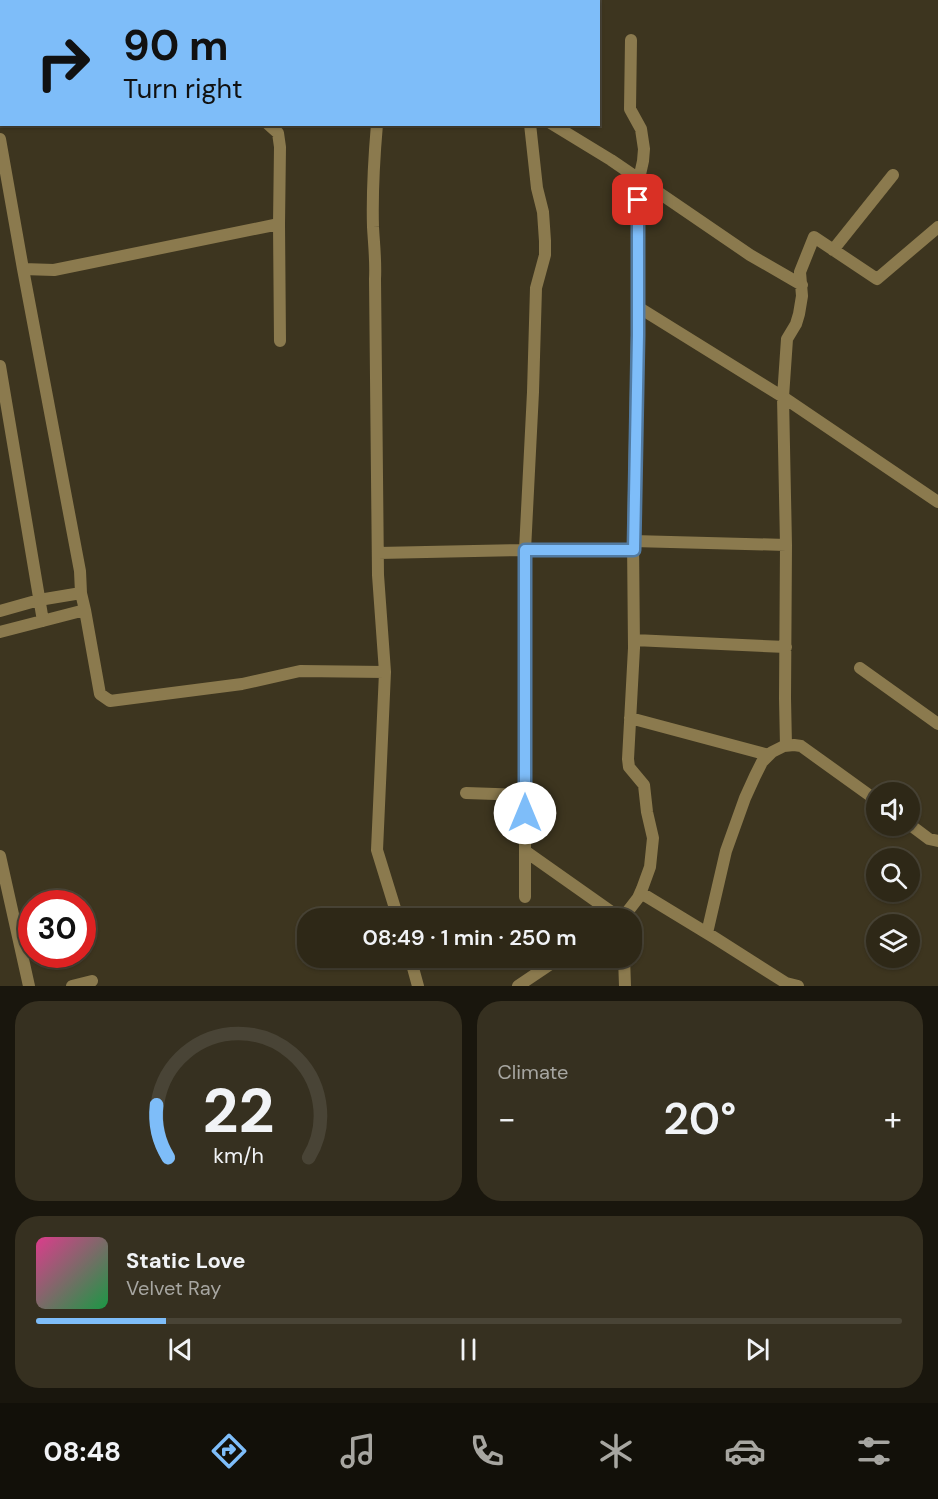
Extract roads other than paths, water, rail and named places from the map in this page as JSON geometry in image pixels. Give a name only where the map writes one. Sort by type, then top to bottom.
[{"type":"street","points":[[630,908],[640,893],[650,867],[653,838],[644,785],[629,767],[628,759],[634,640],[633,546],[639,179],[644,150],[641,129],[630,109],[631,40]]},
{"type":"street","points":[[270,126],[278,133],[280,147],[280,341]]},
{"type":"street","points":[[377,126],[373,229],[376,266],[378,554],[385,672],[377,850],[395,908]]},
{"type":"street","points":[[525,897],[525,550],[536,288],[545,241],[530,126]]},
{"type":"street","points":[[555,126],[611,160],[750,255],[802,285]]},
{"type":"street","points":[[0,139],[80,571],[81,593],[100,694],[110,701],[242,684],[300,671],[385,672]]},
{"type":"street","points":[[833,250],[893,175]]},
{"type":"street","points":[[23,269],[54,270],[279,224]]},
{"type":"street","points":[[786,746],[783,397],[787,339],[796,324],[802,296],[800,272],[814,237],[877,279],[938,227]]},
{"type":"street","points":[[638,307],[783,397],[938,502]]},
{"type":"street","points":[[0,366],[44,621]]},
{"type":"street","points":[[378,554],[786,544]]},
{"type":"street","points":[[0,610],[81,593]]},
{"type":"street","points":[[0,632],[85,610]]},
{"type":"street","points":[[634,640],[786,647]]},
{"type":"street","points":[[860,668],[938,724]]},
{"type":"street","points":[[630,718],[769,755]]},
{"type":"street","points":[[707,933],[726,851],[745,798],[762,762],[772,752],[786,746],[801,747],[866,793]]},
{"type":"street","points":[[466,793],[525,795]]},
{"type":"street","points":[[920,833],[929,839],[938,841]]},
{"type":"street","points":[[525,851],[607,908]]},
{"type":"street","points":[[0,856],[29,986]]},
{"type":"street","points":[[640,893],[786,983],[798,986]]},
{"type":"street","points":[[413,968],[418,986]]},
{"type":"street","points":[[518,986],[545,968]]},
{"type":"street","points":[[625,968],[626,986]]},
{"type":"street","points":[[72,986],[92,981]]}]
